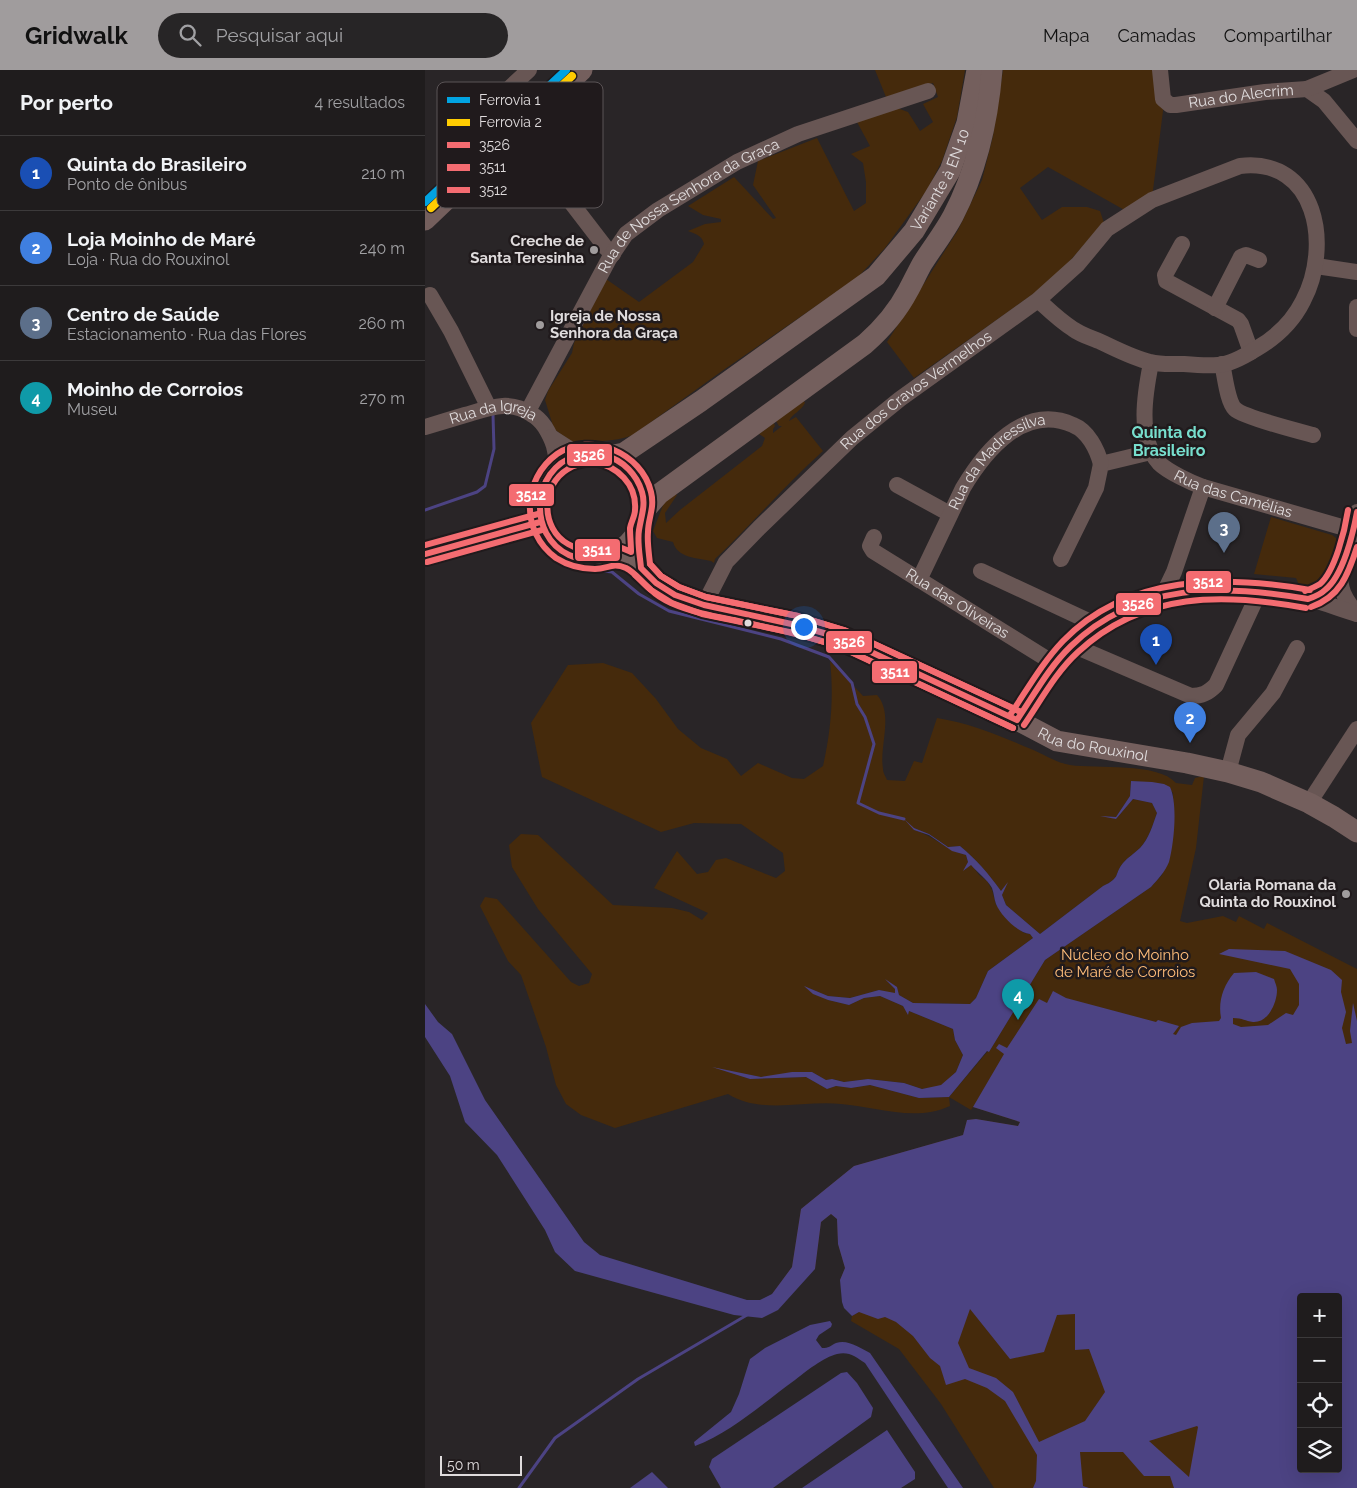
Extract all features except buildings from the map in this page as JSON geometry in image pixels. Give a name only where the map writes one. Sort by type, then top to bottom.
[{"type":"main road","points":[[569,82],[582,70]]},
{"type":"main road","name":"Variante à EN 10","points":[[609,456],[624,453],[701,402],[876,276],[914,232],[950,171],[967,123],[977,70]]},
{"type":"main road","name":"Variante à EN 10","points":[[642,520],[659,494],[871,339],[894,314],[908,293],[922,264],[952,217],[971,172],[986,118],[992,70]]},
{"type":"main road","points":[[425,220],[438,208]]},
{"type":"main road","points":[[641,568],[643,494],[636,478],[624,465],[609,456],[594,453],[566,459],[556,466],[546,478],[540,492],[538,507],[541,522],[549,538],[562,551],[578,558],[596,560],[613,555],[629,544],[642,520]]},
{"type":"main road","points":[[425,554],[541,522]]},
{"type":"main road","name":"Rua do Rouxinol","points":[[613,555],[632,561],[655,583],[675,596],[704,605],[796,625],[841,638],[1017,720],[1057,741],[1187,763],[1261,782],[1309,803],[1357,832]]},
{"type":"street","points":[[516,82],[528,70]]},
{"type":"street","name":"Rua do Alecrim","points":[[1160,70],[1163,98],[1170,104],[1176,105],[1265,92],[1307,89],[1324,101],[1357,141]]},
{"type":"street","points":[[1307,89],[1353,70]]},
{"type":"street","name":"Rua de Nossa Senhora da Graça","points":[[527,411],[613,254],[626,234],[658,210],[737,162],[798,134],[928,91]]},
{"type":"street","name":"Rua dos Cravos Vermelhos","points":[[704,605],[726,562],[852,438],[900,399],[1038,300],[1077,264],[1107,229],[1152,200],[1240,166],[1251,164],[1278,170],[1299,188],[1308,202],[1314,216],[1317,232],[1316,266],[1303,301],[1288,324],[1265,344],[1245,356],[1222,364],[1151,363]]},
{"type":"street","points":[[573,208],[613,254]]},
{"type":"street","points":[[1182,244],[1165,275],[1166,281],[1235,318],[1241,324],[1251,352]]},
{"type":"street","points":[[1215,308],[1241,256],[1246,255],[1259,260]]},
{"type":"street","points":[[1316,266],[1357,272]]},
{"type":"street","points":[[429,295],[451,331],[489,408]]},
{"type":"street","points":[[1038,300],[1073,330],[1151,363],[1144,402],[1151,452],[1101,464],[1096,488],[1061,559]]},
{"type":"street","points":[[1357,307],[1357,329]]},
{"type":"street","points":[[1222,364],[1229,398],[1234,409],[1245,415],[1313,436]]},
{"type":"street","name":"Rua da Igreja","points":[[425,427],[489,408],[509,405],[519,407],[542,423],[551,437],[556,455],[556,466]]},
{"type":"street","name":"Rua da Madressilva","points":[[919,580],[963,488],[983,456],[1003,438],[1021,426],[1042,418],[1062,420],[1079,427],[1091,440],[1099,454],[1101,464]]},
{"type":"street","name":"Rua da Igreja","points":[[551,437],[579,455]]},
{"type":"street","name":"Rua das Camélias","points":[[1151,452],[1161,465],[1194,484],[1352,530]]},
{"type":"street","points":[[897,485],[950,514]]},
{"type":"street","points":[[1163,595],[1203,487]]},
{"type":"street","points":[[1308,599],[1327,590],[1335,580],[1357,512]]},
{"type":"street","name":"Rua das Oliveiras","points":[[874,537],[870,546],[873,551],[1055,664]]},
{"type":"street","points":[[1340,568],[1340,581],[1343,593],[1357,614]]},
{"type":"street","points":[[981,571],[1097,624]]},
{"type":"street","points":[[1017,720],[1055,664],[1072,645],[1097,624],[1117,613],[1163,595],[1222,588],[1260,590],[1308,599],[1357,614]]},
{"type":"street","points":[[1072,645],[1191,696],[1200,696],[1209,692],[1216,685],[1260,590]]},
{"type":"street","points":[[1228,772],[1238,735],[1273,693],[1297,648]]},
{"type":"street","points":[[1309,803],[1357,729]]},
{"type":"green space","points":[[875,70],[965,70],[957,117],[942,161],[927,190],[885,248],[858,277],[633,435],[611,440],[573,443],[554,429],[545,400],[548,391],[572,353],[574,343],[606,279],[639,302],[693,262],[704,244],[700,237],[688,231],[705,224],[721,222],[721,219],[703,215],[688,206],[734,177],[773,219],[776,218],[753,185],[758,161],[817,138],[854,211],[866,203],[866,182],[863,163],[851,154],[870,146],[857,122],[897,108],[908,112],[920,131],[933,122],[923,104],[938,97],[933,83],[886,97]]},
{"type":"green space","points":[[1003,70],[1157,70],[1164,103],[1152,198],[1128,212],[1048,167],[1020,188],[1042,220],[1062,207],[1087,207],[1100,211],[1105,226],[1097,230],[1053,280],[914,378],[887,342],[958,230],[982,180],[993,136]]},
{"type":"green space","points":[[803,399],[805,403],[789,421],[796,417],[823,451],[715,559],[714,563],[683,554],[675,547],[673,542],[657,538],[653,531],[665,500],[674,493],[677,495],[665,513],[666,523],[762,446],[765,438],[759,434],[774,423],[773,433],[782,426],[779,426],[776,421]]},
{"type":"green space","points":[[1271,517],[1332,535],[1336,538],[1335,550],[1327,572],[1315,586],[1299,585],[1296,578],[1254,574]]},
{"type":"green space","name":"Núcleo do Moinho de Maré de Corroios","points":[[830,661],[863,696],[877,695],[882,703],[885,711],[885,721],[882,760],[887,780],[905,781],[914,761],[922,763],[937,718],[985,730],[1065,764],[1141,769],[1167,776],[1176,783],[1192,785],[1195,778],[1204,776],[1196,848],[1180,921],[1187,923],[1223,916],[1236,922],[1239,916],[1264,929],[1267,923],[1357,969],[1357,1271],[1035,1006],[1016,1037],[1333,1293],[1297,1293],[1297,1473],[1336,1473],[1289,1488],[1159,1324],[840,1280],[845,1268],[838,1244],[837,1219],[831,1214],[821,1222],[815,1269],[772,1294],[792,1267],[801,1209],[854,1166],[963,1135],[967,1120],[976,1119],[1018,1126],[1020,1122],[973,1107],[971,1110],[949,1097],[950,1106],[937,1111],[909,1113],[827,1103],[755,1104],[728,1094],[615,1128],[581,1115],[566,1104],[556,1085],[546,1047],[521,975],[508,961],[480,906],[485,897],[497,899],[571,982],[579,986],[589,983],[592,974],[538,909],[512,867],[509,845],[521,834],[538,835],[613,905],[672,908],[689,912],[702,920],[708,913],[654,888],[677,851],[697,874],[708,872],[716,860],[726,858],[776,878],[785,871],[783,853],[741,824],[694,823],[661,832],[542,777],[531,723],[568,665],[603,663],[632,673],[656,699],[678,729],[701,748],[727,759],[741,776],[758,763],[792,778],[804,779],[823,766],[831,714],[832,687]],"holes":[[[1131,781],[1164,784],[1173,793],[1174,819],[1172,845],[1162,875],[1151,887],[1045,960],[989,1052],[949,1097],[919,1098],[870,1085],[851,1088],[836,1086],[827,1089],[806,1077],[750,1079],[719,1069],[761,1077],[812,1072],[826,1080],[833,1079],[844,1082],[868,1079],[904,1083],[922,1089],[941,1086],[956,1072],[963,1055],[955,1040],[953,1029],[909,1011],[908,1014],[903,1006],[880,996],[864,998],[849,1005],[828,1000],[806,987],[828,996],[850,998],[879,990],[895,994],[895,989],[888,982],[897,987],[899,995],[913,1003],[970,1004],[976,998],[988,971],[1033,938],[1030,934],[1020,930],[996,905],[992,890],[987,881],[979,875],[971,864],[965,870],[968,862],[966,855],[952,850],[914,830],[914,828],[929,834],[948,847],[960,846],[982,867],[1001,891],[1006,885],[1002,895],[1006,905],[1040,934],[1112,881],[1123,863],[1146,840],[1157,813],[1152,803],[1133,799],[1116,819],[1106,816],[1116,817],[1130,796]]]},
{"type":"green space","points":[[1044,1299],[1178,1358],[1218,1488],[994,1488],[941,1404],[899,1349],[851,1321],[852,1316],[859,1312]]},
{"type":"shaded area","points":[[1131,781],[1152,782],[1170,787],[1175,813],[1174,834],[1169,862],[1165,869],[1151,887],[1045,960],[989,1052],[987,1051],[949,1097],[919,1098],[870,1085],[851,1088],[836,1086],[827,1089],[806,1077],[750,1079],[712,1067],[761,1077],[792,1072],[812,1072],[826,1080],[832,1079],[844,1082],[868,1079],[904,1083],[922,1089],[941,1085],[956,1072],[963,1055],[955,1040],[953,1029],[909,1011],[908,1015],[903,1006],[880,996],[864,998],[849,1005],[813,994],[804,986],[828,996],[850,998],[879,990],[895,993],[895,989],[885,979],[897,987],[899,995],[913,1003],[970,1004],[976,998],[988,971],[1033,938],[1030,934],[1015,927],[998,909],[990,885],[971,865],[963,871],[968,862],[966,855],[952,851],[929,835],[914,830],[904,819],[914,828],[929,834],[948,847],[960,846],[982,867],[1001,891],[1008,882],[1002,895],[1006,905],[1040,934],[1112,881],[1123,863],[1146,840],[1157,813],[1152,803],[1133,799],[1116,819],[1100,816],[1116,817],[1130,796]]},
{"type":"shaded area","points":[[1229,949],[1285,951],[1331,970],[1342,980],[1341,992],[1346,1012],[1342,1028],[1346,1044],[1352,1043],[1350,1031],[1353,1003],[1357,1021],[1357,1488],[1174,1488],[1170,1476],[1144,1476],[1123,1452],[1080,1452],[1083,1486],[1089,1488],[1033,1488],[1036,1481],[1037,1455],[1005,1401],[987,1388],[965,1379],[946,1385],[940,1366],[930,1358],[913,1336],[896,1322],[885,1317],[878,1319],[859,1312],[852,1316],[844,1308],[840,1280],[845,1268],[838,1244],[837,1219],[831,1214],[821,1222],[815,1269],[778,1310],[762,1318],[734,1315],[575,1271],[555,1252],[545,1230],[497,1155],[465,1122],[450,1076],[425,1037],[425,1004],[438,1022],[452,1034],[485,1100],[584,1242],[600,1255],[747,1300],[760,1300],[772,1294],[792,1267],[801,1209],[854,1166],[963,1135],[967,1120],[976,1119],[1018,1126],[1020,1122],[973,1107],[1004,1054],[996,1048],[999,1044],[1007,1048],[1039,999],[1047,1003],[1053,991],[1066,998],[1156,1022],[1158,1020],[1179,1026],[1173,1034],[1176,1035],[1181,1027],[1192,1023],[1219,1021],[1221,1018],[1222,994],[1230,978],[1234,973],[1256,972],[1274,979],[1277,990],[1271,1011],[1263,1019],[1253,1022],[1233,1018],[1233,1024],[1241,1027],[1268,1025],[1286,1013],[1293,1015],[1299,1005],[1299,984],[1290,969],[1219,954]],"holes":[[[970,1309],[1010,1359],[1044,1352],[1057,1315],[1075,1314],[1075,1350],[1089,1349],[1105,1392],[1085,1421],[1039,1442],[1013,1392],[996,1378],[969,1368],[958,1343]],[[1198,1427],[1189,1477],[1149,1441]]]},
{"type":"shaded area","points":[[830,1321],[831,1327],[819,1335],[816,1340],[822,1348],[845,1342],[870,1353],[963,1488],[948,1488],[865,1363],[845,1353],[837,1354],[821,1361],[734,1425],[695,1446],[694,1442],[731,1412],[750,1359],[765,1348],[810,1325]]},
{"type":"shaded area","points":[[847,1372],[857,1383],[873,1408],[871,1417],[773,1488],[721,1488],[709,1467],[712,1459],[841,1373]]},
{"type":"shaded area","points":[[887,1430],[915,1472],[915,1479],[901,1488],[802,1488]]},
{"type":"shaded area","points":[[652,1472],[668,1488],[630,1488]]},
{"type":"waterway","points":[[425,510],[477,492],[485,486],[494,449],[493,415]]},
{"type":"waterway","points":[[553,556],[572,567],[612,572],[639,594],[669,611],[781,639],[829,657],[852,683],[857,704],[865,717],[874,744],[858,803],[879,813],[904,819]]},
{"type":"waterway","points":[[519,1488],[555,1438],[638,1379],[747,1315]]},
{"type":"rail line","name":"1","points":[[553,82],[566,70]]},
{"type":"rail line","name":"2","points":[[566,82],[572,76]]},
{"type":"rail line","name":"1","points":[[425,202],[437,191]]},
{"type":"rail line","name":"2","points":[[431,208],[437,202]]},
{"type":"transit line","name":"3512","points":[[1013,728],[836,646],[798,635],[702,613],[668,602],[658,596],[633,573],[621,566],[599,569],[585,568],[570,565],[556,558],[544,547],[536,534],[531,520],[532,491],[537,477],[545,465],[557,454],[570,447],[585,445],[613,450],[637,466],[646,478],[652,498],[648,527],[650,564],[661,576],[679,587],[706,597],[798,616],[844,630],[1021,712]]},
{"type":"transit line","name":"3526","points":[[614,555],[600,559],[572,556],[555,546],[546,533],[541,519],[540,503],[543,488],[550,475],[561,463],[575,456],[606,456],[618,461],[633,474],[640,486],[643,497],[638,539],[641,568],[656,583],[675,595],[704,605],[796,625],[841,638],[1017,720]]},
{"type":"transit line","name":"3511","points":[[594,462],[618,472],[629,484],[633,492],[635,510],[630,528],[631,552],[613,546],[594,551],[578,549],[559,537],[552,528],[547,506],[553,485],[559,476],[571,467],[594,462]]},
{"type":"transit line","name":"3512","points":[[1305,591],[1320,584],[1330,570],[1342,539],[1348,510]]},
{"type":"transit line","name":"3526","points":[[1308,599],[1323,592],[1337,575],[1350,543],[1357,512]]},
{"type":"transit line","name":"3512","points":[[425,545],[538,514]]},
{"type":"transit line","name":"3526","points":[[425,554],[540,522]]},
{"type":"transit line","name":"3511","points":[[427,562],[542,530]]},
{"type":"transit line","name":"3511","points":[[1311,607],[1321,603],[1336,591],[1346,576],[1357,547]]},
{"type":"transit line","name":"3511","points":[[650,564],[661,576],[679,587],[706,597],[798,616],[844,630],[1021,712]]},
{"type":"transit line","name":"3511","points":[[635,575],[651,590],[672,603],[702,614],[794,633],[838,646],[1013,728]]},
{"type":"transit line","name":"3512","points":[[1010,715],[1055,649],[1089,619],[1117,603],[1147,591],[1211,582],[1244,582],[1310,590]]},
{"type":"transit line","name":"3526","points":[[1017,720],[1063,654],[1097,625],[1124,610],[1153,599],[1182,593],[1213,590],[1276,594],[1308,599]]},
{"type":"transit line","name":"3511","points":[[1024,725],[1049,687],[1070,660],[1103,632],[1130,617],[1158,607],[1215,599],[1245,600],[1306,608]]},
{"type":"place","name":"Creche de Santa Teresinha","points":[[594,250]]},
{"type":"place","name":"Igreja de Nossa Senhora da Graça","points":[[540,325]]},
{"type":"place","name":"Centro de Saúde","points":[[1224,553]]},
{"type":"place","name":"Quinta do Brasileiro","points":[[1156,665]]},
{"type":"place","name":"Loja Moinho de Maré","points":[[1190,743]]},
{"type":"place","name":"Olaria Romana da Quinta do Rouxinol","points":[[1346,894]]},
{"type":"place","name":"Moinho de Corroios","points":[[1018,1020]]},
{"type":"district","name":"Quinta do Brasileiro","points":[[1169,441]]}]
